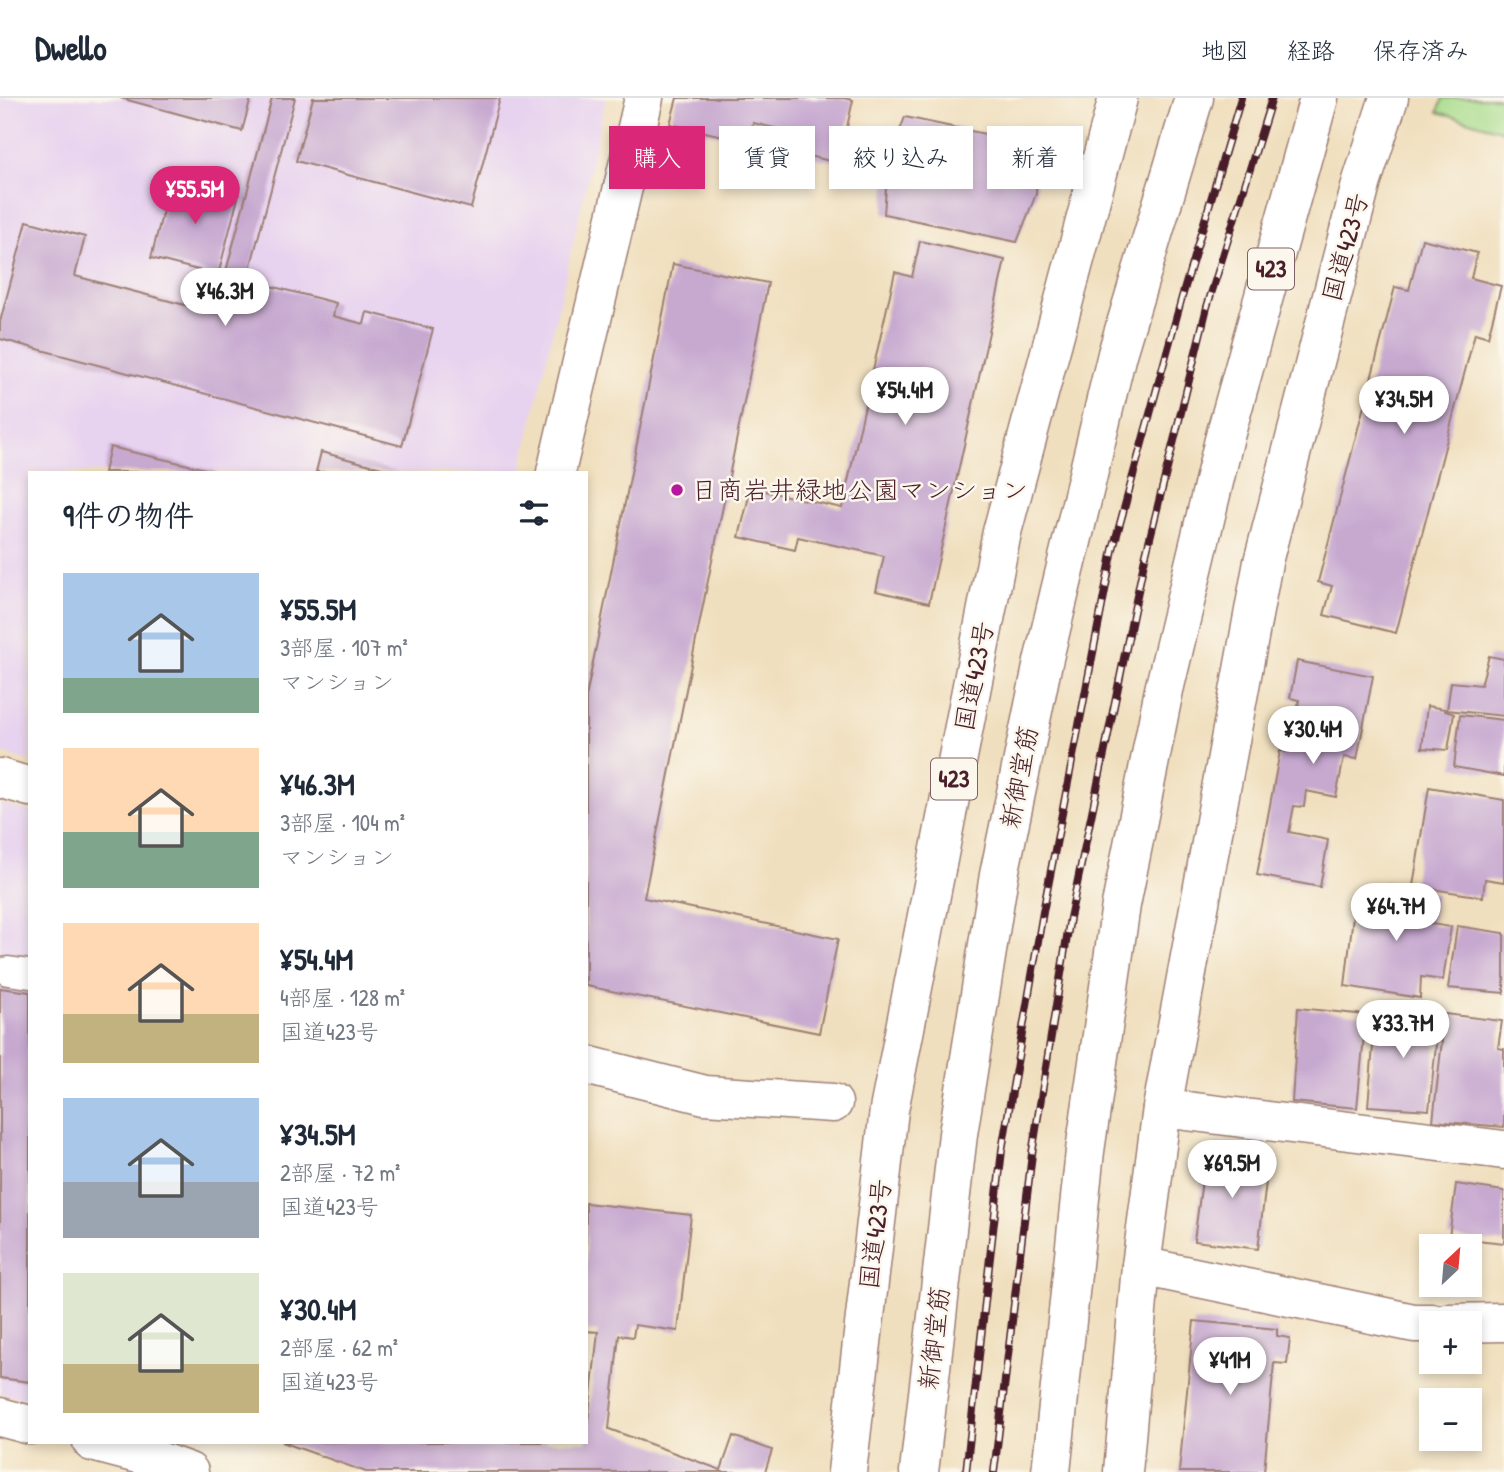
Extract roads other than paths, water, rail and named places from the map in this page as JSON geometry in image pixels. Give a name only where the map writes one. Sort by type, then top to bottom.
[{"type":"main road","points":[[555,471],[644,98]]},
{"type":"main road","name":"国道423号","points":[[847,1472],[889,1110],[1002,532],[1118,98]]},
{"type":"main road","name":"新御堂筋","points":[[919,1472],[958,1134],[1005,848],[1043,662],[1117,354],[1194,98]]},
{"type":"main road","name":"423","points":[[1052,1472],[1085,1152],[1126,878],[1164,690],[1224,440],[1319,98]]},
{"type":"main road","name":"国道423号","points":[[1123,1472],[1141,1266],[1162,1108],[1263,562],[1362,181],[1389,98]]},
{"type":"main road","points":[[0,778],[28,787]]},
{"type":"main road","points":[[588,1066],[705,1095],[833,1102]]},
{"type":"main road","points":[[1162,1108],[1504,1150]]},
{"type":"main road","points":[[1141,1266],[1419,1324]]},
{"type":"main road","points":[[1482,1322],[1504,1322]]},
{"type":"main road","points":[[0,1418],[28,1425]]},
{"type":"main road","points":[[100,1444],[145,1456],[189,1472]]},
{"type":"railway","points":[[966,1472],[1002,1150],[1043,912],[1113,549],[1182,297],[1241,98]]},
{"type":"railway","points":[[994,1472],[1032,1154],[1070,918],[1144,562],[1207,307],[1272,98]]},
{"type":"place","name":"日商岩井緑地公園マンション","points":[[677,490]]}]
